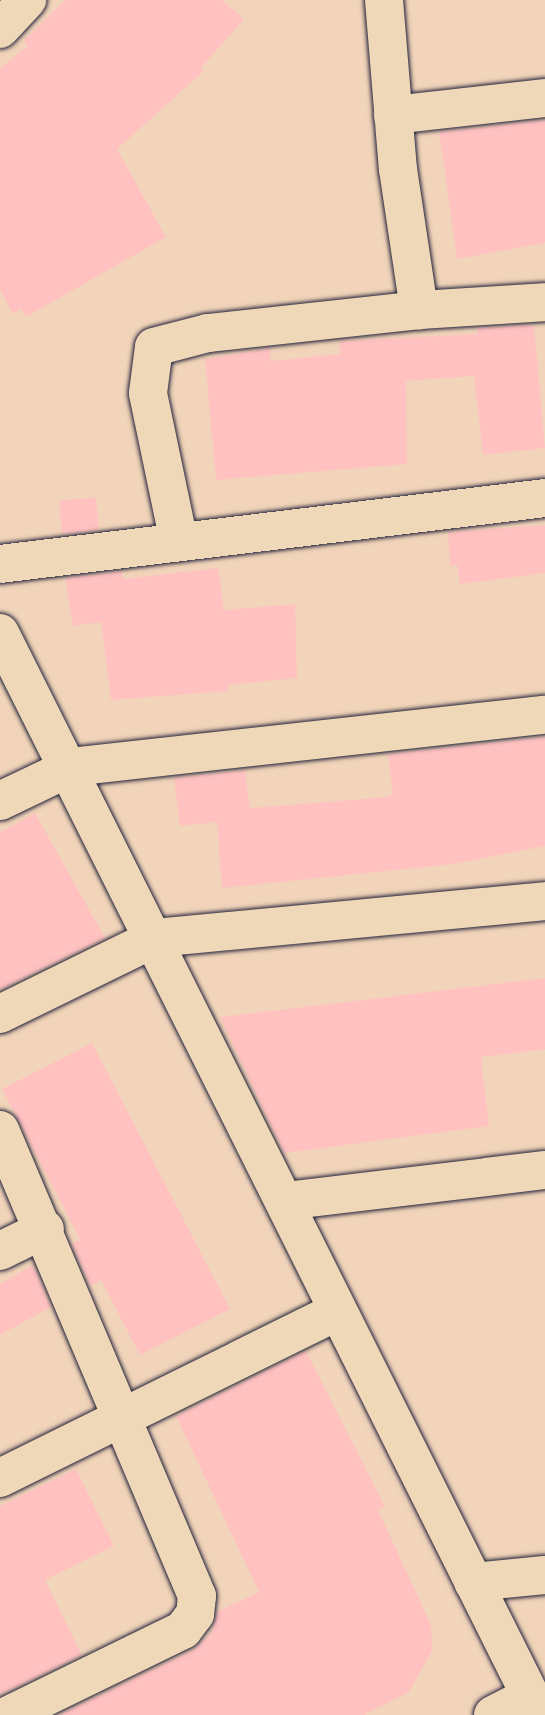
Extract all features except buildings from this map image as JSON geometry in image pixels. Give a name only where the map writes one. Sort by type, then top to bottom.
[{"type":"street","points":[[0,29],[27,0]]},
{"type":"street","points":[[384,0],[393,116],[419,310]]},
{"type":"street","points":[[393,116],[545,98]]},
{"type":"street","points":[[179,542],[148,393],[154,347],[208,333],[419,310],[545,302]]},
{"type":"street","points":[[0,564],[545,498]]},
{"type":"street","points":[[0,633],[71,767],[285,1201],[336,1312],[535,1705],[494,1715]]},
{"type":"street","points":[[0,801],[71,767],[545,715]]},
{"type":"street","points":[[0,1014],[155,938],[545,901]]},
{"type":"street","points":[[0,1130],[127,1420],[197,1596],[195,1615],[183,1630],[9,1715]]},
{"type":"street","points":[[285,1201],[545,1170]]},
{"type":"street","points":[[0,1251],[45,1229]]},
{"type":"street","points":[[0,1478],[127,1420],[336,1312]]},
{"type":"street","points":[[473,1582],[545,1575]]}]
